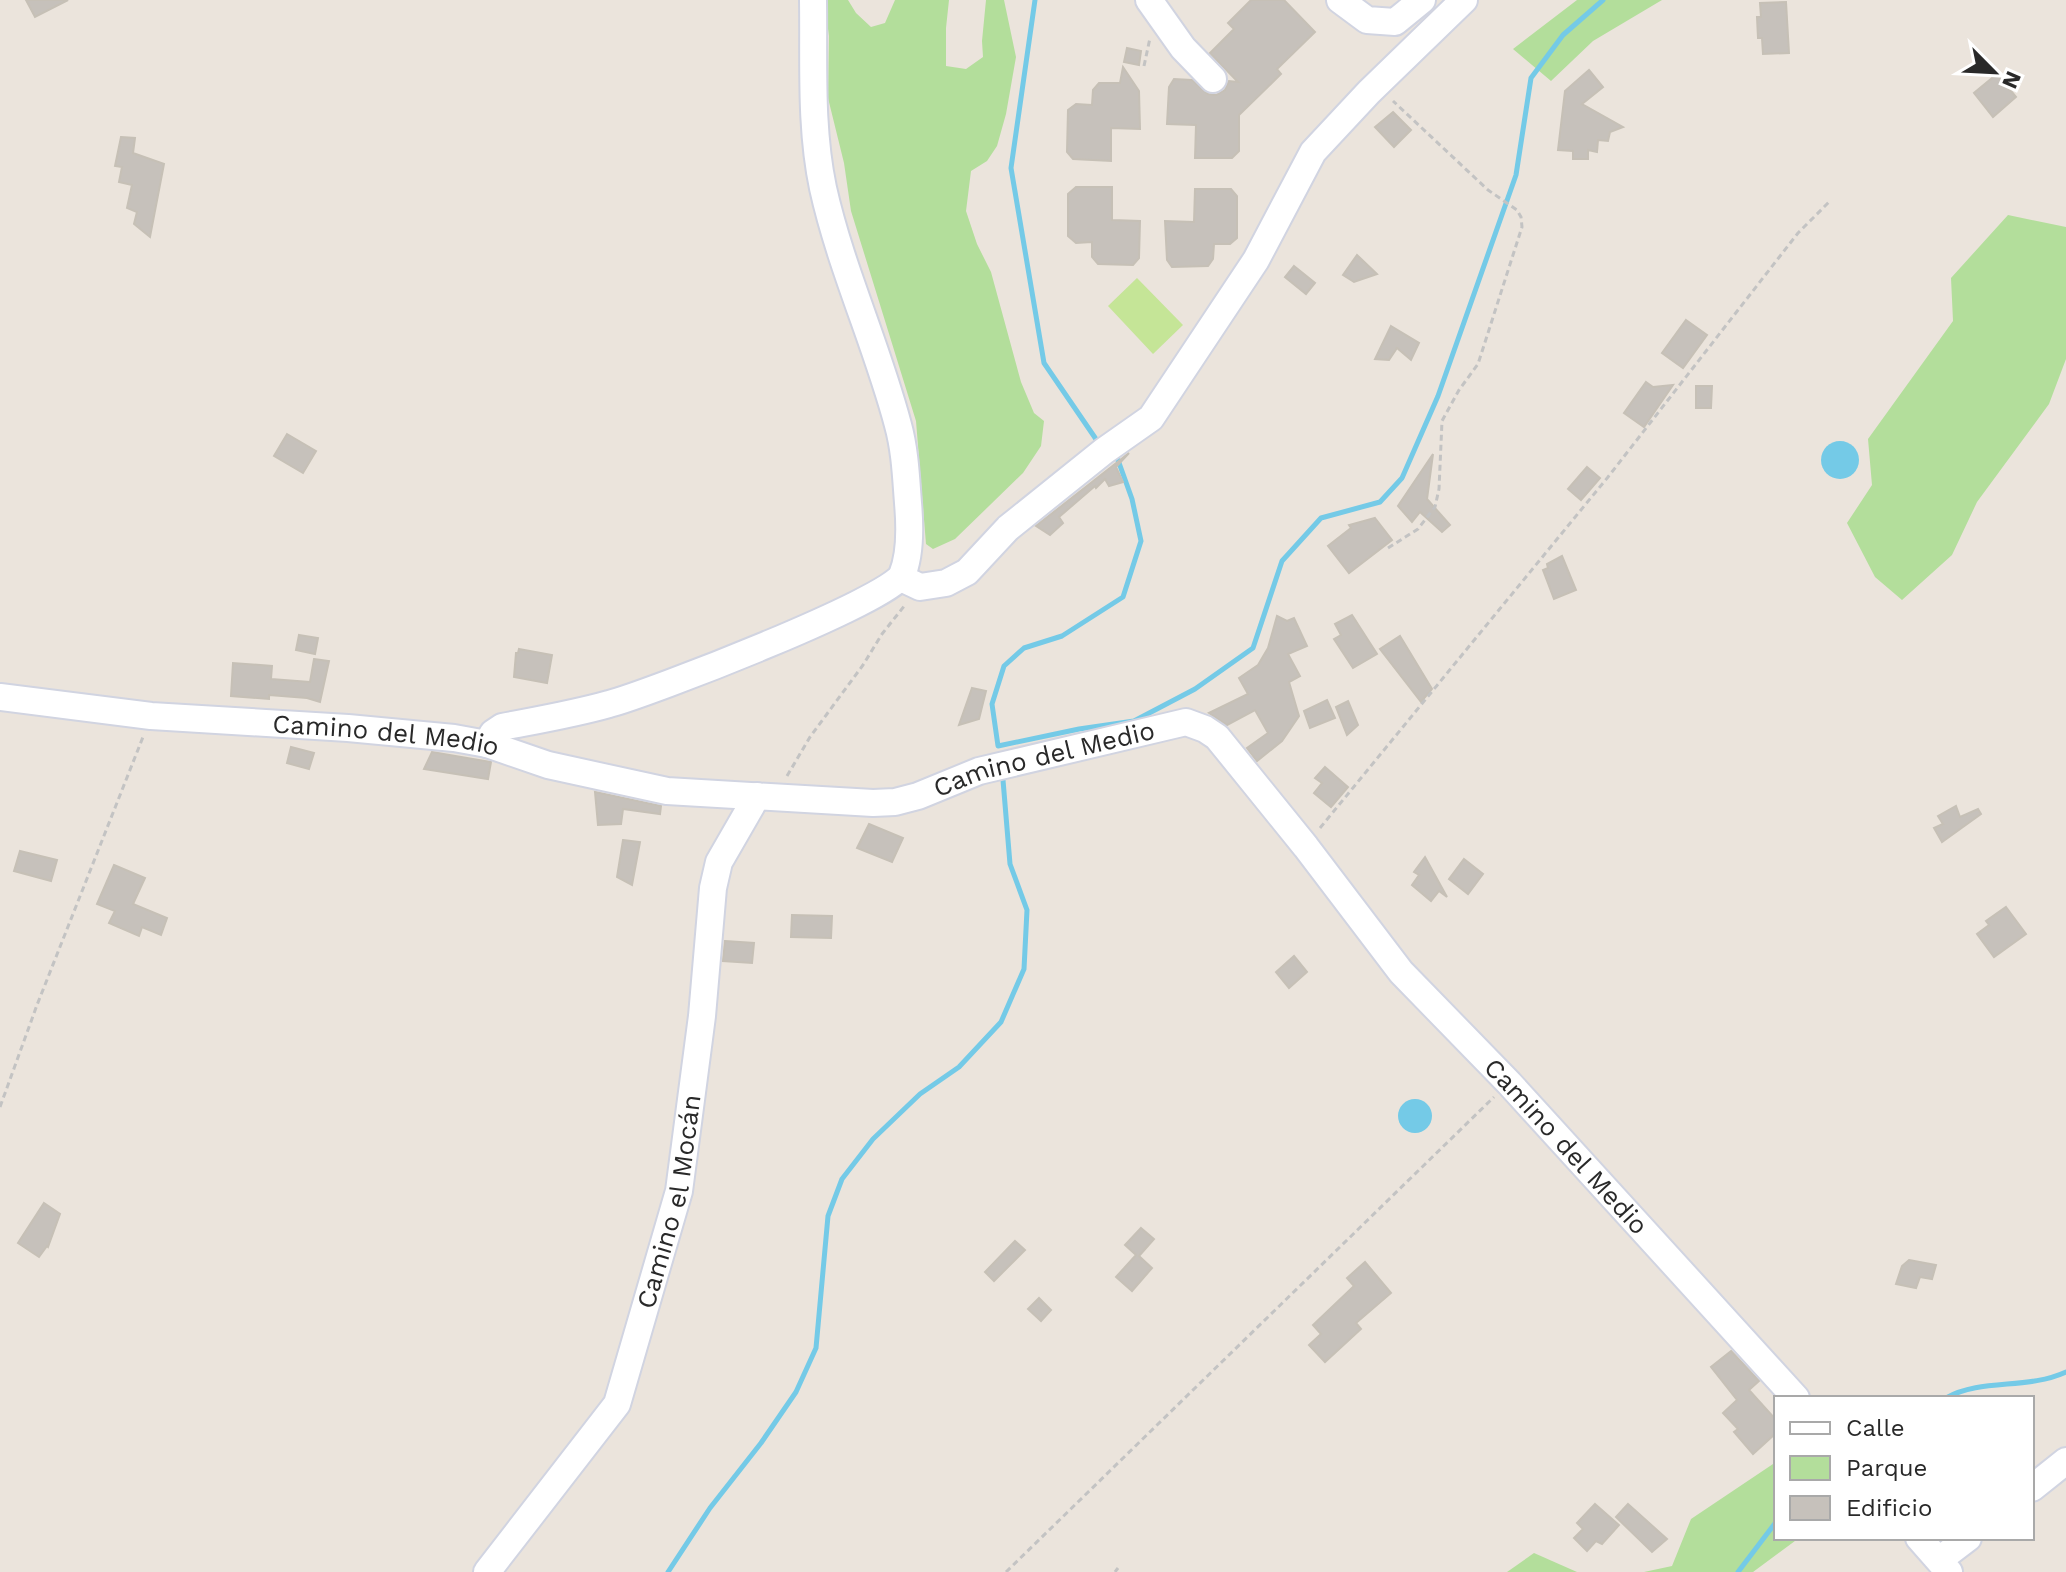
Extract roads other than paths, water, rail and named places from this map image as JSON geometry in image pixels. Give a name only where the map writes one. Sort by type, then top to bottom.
[{"type":"street","points":[[813,0],[815,130],[822,184],[899,426],[909,518],[907,555],[910,582]]},
{"type":"street","points":[[1149,0],[1183,48],[1213,79]]},
{"type":"street","points":[[1340,0],[1367,20],[1395,22],[1422,0]]},
{"type":"street","points":[[487,744],[493,733],[502,727],[611,704],[777,642],[884,589],[910,582],[946,583],[967,572],[1008,528],[1104,451],[1151,418],[1256,260],[1313,152],[1377,84],[1464,0]]},
{"type":"street","name":"Camino del Medio","points":[[0,697],[151,716],[454,738],[487,744],[548,765],[667,791],[895,802],[979,771],[1186,722],[1205,729],[1217,737],[1306,847],[1401,972],[1509,1083],[1794,1396]]},
{"type":"street","name":"Camino el Mocán","points":[[487,1572],[617,1404],[679,1191],[702,1016],[713,888],[719,862],[766,796]]},
{"type":"street","points":[[2034,1486],[2066,1461]]},
{"type":"street","points":[[1921,1540],[1944,1566],[1966,1540]]},
{"type":"water","points":[[1840,441],[1853,447],[1859,460],[1853,473],[1840,479],[1827,473],[1821,460],[1827,447]]},
{"type":"water","points":[[1415,1099],[1427,1104],[1432,1116],[1427,1128],[1415,1133],[1403,1128],[1398,1116],[1403,1104]]},
{"type":"waterway","points":[[1035,0],[1011,168],[1044,363],[1100,445]]},
{"type":"waterway","points":[[1114,457],[1118,460],[1132,499],[1141,541],[1123,597],[1062,636],[1024,648],[1004,666],[992,704],[998,746],[1134,721],[1195,689],[1253,648],[1282,561],[1321,518],[1380,502],[1402,478],[1438,396],[1516,175],[1531,78],[1563,35],[1603,0]]},
{"type":"waterway","points":[[668,1572],[710,1508],[796,1392],[816,1348],[828,1216],[842,1179],[873,1139],[920,1094],[959,1067],[1001,1022],[1024,969],[1027,910],[1010,864],[1003,780]]},
{"type":"waterway","points":[[1951,1396],[1974,1388],[2036,1381],[2066,1372]]},
{"type":"waterway","points":[[1738,1572],[1774,1525]]}]
